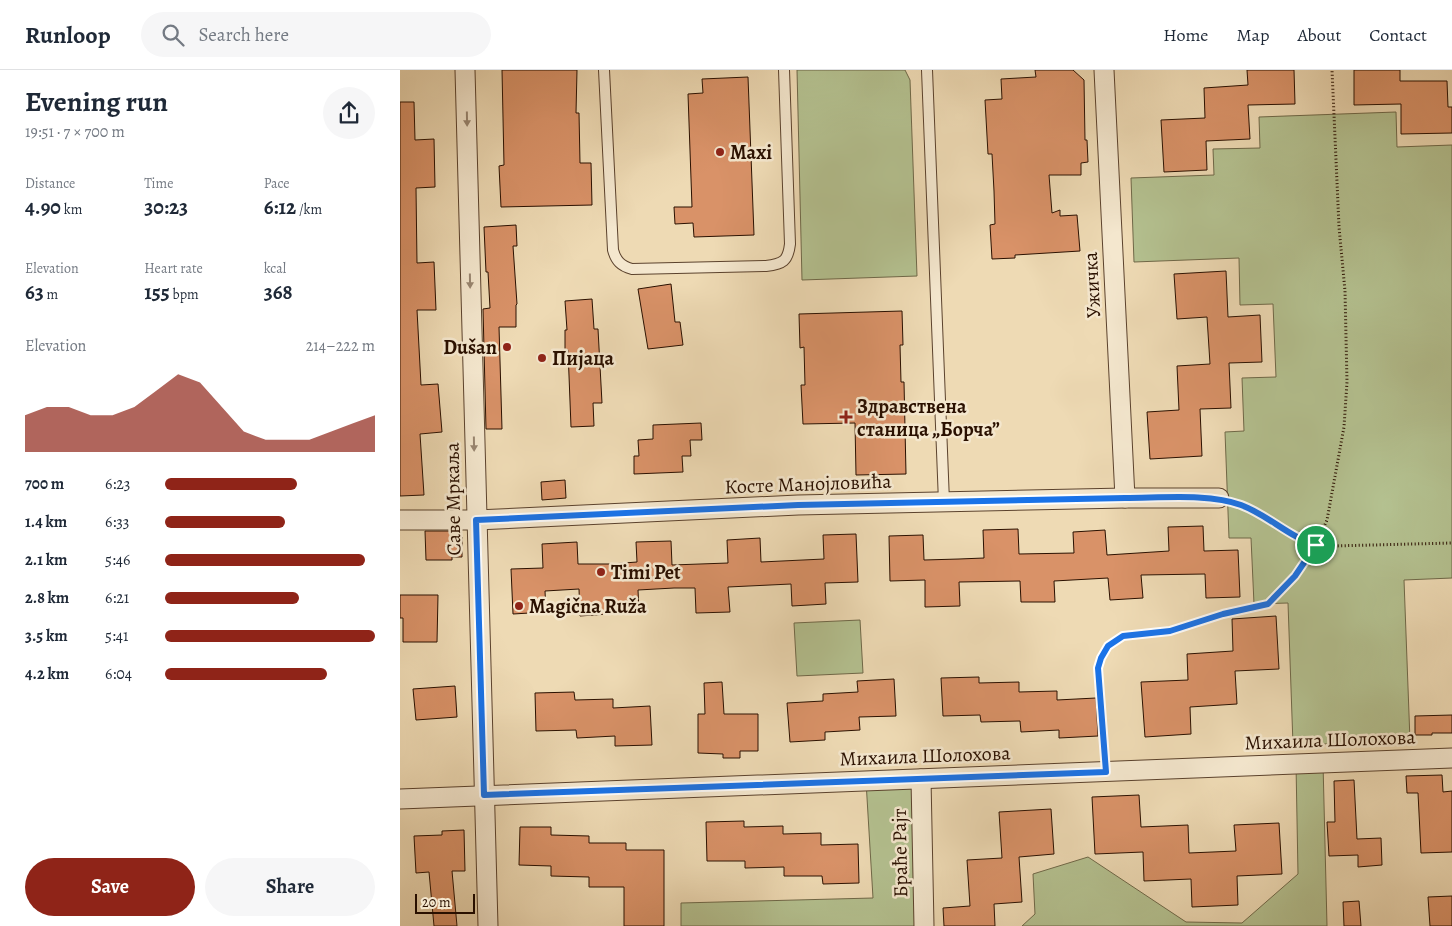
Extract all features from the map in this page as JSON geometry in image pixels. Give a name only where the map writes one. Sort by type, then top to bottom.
[{"type":"street","name":"Саве Мркаља","points":[[465,70],[488,926]]},
{"type":"street","name":"Ужичка","points":[[1104,70],[1125,498]]},
{"type":"street","name":"Косте Манојловића","points":[[400,520],[476,520],[798,505],[1125,498],[1219,498]]},
{"type":"street","name":"Михаила Шолохова","points":[[400,799],[1452,758]]},
{"type":"street","name":"Браће Рајт","points":[[921,778],[924,926]]},
{"type":"lane","points":[[604,70],[612,239],[615,258],[632,269],[766,266],[776,265],[785,261],[789,255],[790,244],[784,70]]},
{"type":"lane","points":[[927,70],[944,502]]},
{"type":"path","points":[[1106,772],[1098,668],[1108,646],[1123,636],[1170,631],[1223,614],[1268,604],[1295,576],[1316,545],[1327,520],[1344,427],[1347,382],[1345,290],[1339,227],[1332,70]]},
{"type":"path","points":[[1219,498],[1242,505],[1316,545],[1452,543]]},
{"type":"green space","points":[[797,70],[905,70],[910,80],[917,276],[802,280]]},
{"type":"green space","points":[[1396,112],[1397,147],[1452,145],[1452,578],[1404,580],[1410,741],[1293,745],[1288,603],[1254,604],[1251,538],[1229,538],[1225,432],[1244,431],[1242,378],[1276,377],[1273,304],[1240,305],[1239,258],[1134,262],[1131,178],[1214,175],[1213,149],[1260,148],[1259,117]]},
{"type":"green space","points":[[860,620],[863,673],[797,676],[794,623]]},
{"type":"green space","points":[[1323,763],[1327,926],[1022,926],[1035,914],[1033,874],[1088,857],[1186,922],[1242,923],[1298,874],[1296,764]]},
{"type":"green space","points":[[921,779],[924,926],[681,926],[681,903],[873,898],[866,781]]},
{"type":"building","points":[[502,70],[577,70],[576,113],[579,113],[580,163],[591,163],[592,205],[501,207],[499,166],[504,165]]},
{"type":"building","points":[[1035,70],[1073,70],[1084,80],[1085,140],[1087,140],[1088,162],[1081,163],[1081,175],[1049,175],[1052,213],[1060,210],[1060,216],[1077,215],[1080,251],[1015,255],[1015,258],[992,259],[990,225],[995,224],[994,191],[992,154],[988,154],[985,100],[1002,99],[1001,79],[1036,77]]},
{"type":"building","points":[[1247,70],[1294,70],[1295,104],[1248,105],[1250,139],[1206,141],[1207,170],[1164,172],[1161,120],[1205,118],[1204,88],[1248,85]]},
{"type":"building","points":[[1354,70],[1400,70],[1400,81],[1447,81],[1448,107],[1452,107],[1452,133],[1401,134],[1401,104],[1354,105]]},
{"type":"building","name":"Maxi","points":[[748,77],[754,235],[694,237],[693,223],[675,224],[674,207],[692,207],[688,94],[703,93],[702,79]]},
{"type":"building","points":[[400,102],[414,102],[415,140],[434,139],[435,187],[416,188],[417,263],[434,262],[436,310],[417,310],[421,385],[438,384],[442,432],[420,434],[424,495],[400,496]]},
{"type":"building","points":[[516,225],[517,246],[513,246],[517,304],[516,327],[499,327],[502,429],[486,429],[483,309],[490,308],[484,227]]},
{"type":"building","points":[[1226,271],[1228,317],[1260,315],[1262,362],[1229,363],[1231,408],[1200,409],[1202,456],[1150,459],[1147,412],[1179,410],[1177,366],[1210,364],[1207,317],[1177,319],[1174,274]]},
{"type":"building","points":[[671,284],[675,322],[680,322],[683,345],[648,349],[638,289]]},
{"type":"building","points":[[592,299],[594,329],[598,329],[602,403],[593,403],[594,426],[571,427],[568,350],[565,350],[565,330],[567,330],[565,301]]},
{"type":"building","points":[[902,311],[903,345],[900,345],[901,382],[904,382],[906,474],[856,475],[855,423],[803,424],[801,385],[805,385],[804,347],[800,348],[799,314]]},
{"type":"building","points":[[701,423],[702,440],[690,440],[691,456],[682,456],[683,472],[634,474],[634,456],[639,456],[638,440],[653,439],[653,425]]},
{"type":"building","points":[[565,480],[566,498],[542,500],[541,482]]},
{"type":"building","points":[[1203,526],[1204,551],[1238,550],[1240,597],[1206,598],[1205,574],[1141,575],[1143,598],[1110,600],[1108,578],[1054,581],[1055,602],[1021,602],[1020,581],[959,582],[960,606],[925,607],[925,580],[890,581],[889,536],[923,535],[924,560],[984,558],[983,530],[1018,529],[1019,554],[1074,553],[1073,532],[1105,530],[1107,555],[1169,551],[1168,527]]},
{"type":"building","points":[[425,531],[452,531],[452,537],[462,537],[462,557],[452,557],[452,560],[426,560]]},
{"type":"building","points":[[856,534],[858,582],[825,583],[826,604],[792,606],[791,584],[728,587],[730,612],[696,613],[695,588],[674,588],[638,590],[639,611],[607,612],[608,614],[580,616],[579,589],[545,591],[546,612],[513,614],[511,569],[543,568],[542,544],[577,542],[578,564],[611,564],[637,562],[636,542],[671,541],[672,565],[728,563],[727,540],[760,538],[761,562],[824,559],[823,535]]},
{"type":"building","points":[[400,595],[438,595],[437,642],[403,642],[403,618],[400,618]]},
{"type":"building","points":[[1276,616],[1279,669],[1235,671],[1237,704],[1190,707],[1191,734],[1145,737],[1141,682],[1188,680],[1187,654],[1233,651],[1232,619]]},
{"type":"building","points":[[979,677],[979,683],[1019,682],[1019,692],[1057,691],[1057,700],[1096,698],[1098,736],[1059,738],[1059,730],[1021,732],[1020,721],[981,722],[980,715],[943,716],[941,678]]},
{"type":"building","points":[[894,679],[896,716],[859,717],[860,730],[825,732],[825,740],[790,742],[787,703],[823,701],[823,694],[858,692],[857,681]]},
{"type":"building","points":[[722,682],[724,714],[758,714],[758,751],[740,751],[740,758],[723,758],[723,754],[698,753],[698,714],[705,714],[704,683]]},
{"type":"building","points":[[455,686],[457,717],[416,720],[413,689]]},
{"type":"building","points":[[574,692],[575,700],[613,699],[613,708],[650,706],[652,745],[615,746],[615,736],[577,738],[576,730],[536,731],[535,693]]},
{"type":"building","points":[[1452,715],[1452,733],[1415,735],[1415,716]]},
{"type":"building","points":[[1442,775],[1443,792],[1452,791],[1452,852],[1421,853],[1418,793],[1407,793],[1406,776]]},
{"type":"building","points":[[1354,780],[1357,839],[1381,838],[1382,865],[1358,867],[1358,855],[1329,856],[1327,822],[1335,822],[1334,781]]},
{"type":"building","points":[[1139,795],[1141,827],[1188,825],[1189,853],[1236,851],[1234,825],[1279,823],[1282,874],[1237,876],[1238,905],[1192,907],[1191,879],[1144,881],[1143,852],[1095,854],[1092,797]]},
{"type":"building","points":[[1051,809],[1054,854],[1019,857],[1022,902],[994,904],[995,926],[944,926],[943,908],[970,906],[967,860],[1002,858],[999,812]]},
{"type":"building","points":[[744,821],[744,827],[783,826],[783,834],[821,833],[821,845],[858,844],[859,883],[823,884],[822,876],[784,876],[784,867],[745,868],[745,861],[707,861],[706,822]]},
{"type":"building","points":[[520,827],[551,827],[551,835],[589,836],[589,843],[626,843],[626,850],[664,850],[664,926],[624,926],[624,887],[589,887],[589,877],[551,876],[551,866],[519,865]]},
{"type":"building","points":[[464,830],[465,871],[452,871],[457,926],[434,926],[429,872],[416,873],[414,836],[442,835],[442,831]]},
{"type":"building","points":[[1452,896],[1452,926],[1430,926],[1428,897]]},
{"type":"building","points":[[1359,901],[1361,926],[1344,926],[1343,902]]},
{"type":"place","name":"Maxi","points":[[720,152]]},
{"type":"place","name":"Dušan","points":[[507,347]]},
{"type":"place","name":"Пијаца","points":[[542,358]]},
{"type":"place","name":"Здравствена станица „Борча”","points":[[846,417]]},
{"type":"place","name":"Timi Pet","points":[[601,572]]},
{"type":"place","name":"Magična Ruža","points":[[519,606]]},
{"type":"route","points":[[1125,498],[1219,498],[1242,505],[1316,545],[1295,576],[1268,604],[1223,614],[1170,631],[1123,636],[1108,646],[1098,668],[1106,772],[484,795],[476,520],[798,505],[1125,498]]}]
